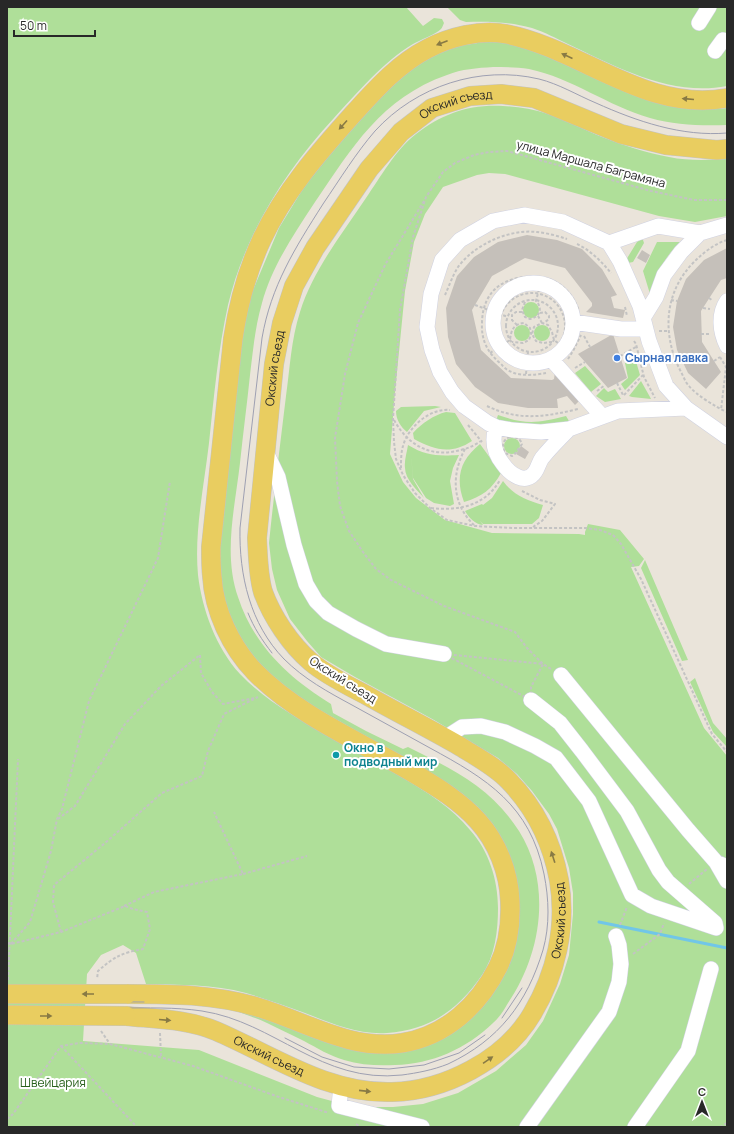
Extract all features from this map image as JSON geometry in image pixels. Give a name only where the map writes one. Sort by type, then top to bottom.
[{"type":"main road","points":[[7,994],[197,995],[229,999],[258,1007],[331,1034],[359,1042],[382,1044],[402,1043],[433,1033],[468,1009],[485,990],[502,958],[508,939],[510,891],[502,861],[494,844],[478,821],[447,794],[296,706],[272,689],[253,671],[225,628],[220,614],[212,577],[211,547],[233,339],[238,310],[248,274],[262,239],[280,207],[303,172],[380,85],[407,62],[427,49],[444,41],[462,36],[504,34],[536,42],[644,90],[668,97],[701,100],[727,98]]},
{"type":"main road","name":"Окский съезд","points":[[7,1015],[126,1016],[176,1020],[215,1031],[305,1074],[341,1086],[362,1091],[392,1092],[423,1089],[456,1078],[489,1060],[516,1036],[529,1020],[540,1001],[552,972],[559,947],[562,918],[560,888],[555,859],[545,832],[528,803],[508,779],[491,766],[445,738],[311,663],[288,638],[275,617],[264,592],[258,567],[257,538],[274,364],[282,323],[294,286],[315,248],[369,170],[401,132],[432,108],[470,96],[501,94],[534,98],[621,134],[666,145],[717,150],[727,149]]},
{"type":"street","points":[[699,23],[709,7]]},
{"type":"street","points":[[686,408],[618,411],[569,429],[541,432],[512,430],[496,427],[488,423],[464,406],[440,372],[432,350],[427,327],[431,294],[442,260],[460,240],[493,221],[524,215],[562,222],[609,243],[620,261],[637,299],[649,341],[666,386],[686,408],[726,432]]},
{"type":"street","points":[[644,323],[664,275],[681,252],[700,233],[727,224]]},
{"type":"street","points":[[609,243],[658,226],[700,233]]},
{"type":"street","points":[[602,416],[555,363],[527,362],[511,356],[495,335],[493,322],[501,313],[495,308],[502,296],[512,288],[524,283],[540,284],[549,286],[560,292],[568,302],[572,314],[576,319],[621,329],[644,323]]},
{"type":"street","points":[[720,301],[722,308],[720,327],[723,351]]},
{"type":"street","points":[[555,363],[562,351],[561,345],[570,340],[576,319]]},
{"type":"street","points":[[496,427],[493,437],[495,450],[503,464],[520,479],[528,478],[534,473],[541,460],[569,429]]},
{"type":"street","points":[[265,450],[278,477],[294,545],[306,584],[316,601],[328,613],[386,644],[444,654]]},
{"type":"street","points":[[561,675],[688,830],[721,865],[727,881]]},
{"type":"street","points":[[445,738],[462,727],[481,726],[504,732],[535,746],[556,758],[589,801],[632,895],[651,906],[716,928],[715,923],[668,882],[659,870],[627,811],[582,750],[560,723],[531,700]]},
{"type":"street","points":[[526,1127],[609,1012],[619,982],[619,945],[616,936]]},
{"type":"street","points":[[635,1127],[688,1051],[711,969]]},
{"type":"street","points":[[341,1086],[339,1106],[422,1127]]},
{"type":"path","name":"улица Маршала Баграмяна","points":[[727,200],[694,200],[651,191],[507,151],[474,155],[455,163],[443,172],[426,197],[413,237],[400,310],[393,419],[396,458],[414,493],[430,508],[448,520],[475,526],[512,528],[585,528],[600,530],[613,535],[641,579],[712,734],[727,752]]},
{"type":"path","points":[[426,197],[385,266],[358,323],[345,374],[335,438],[340,506],[349,531],[376,569],[391,580],[444,606],[515,632],[527,648],[543,664],[561,675]]},
{"type":"path","points":[[444,298],[458,268],[467,258],[494,240],[526,232],[538,232],[555,236],[567,239],[583,246],[600,260],[613,278]]},
{"type":"path","points":[[727,240],[702,254],[686,270],[674,293],[669,310],[668,332],[674,357],[689,387],[717,408],[727,412]]},
{"type":"path","points":[[503,345],[506,330],[501,313],[490,294],[502,283],[520,277],[540,284],[562,311],[566,326],[561,345],[557,349],[547,356],[535,359],[508,370],[492,358],[503,345],[517,324]]},
{"type":"path","points":[[501,313],[514,308],[525,301],[536,301],[544,303],[550,307],[556,316],[561,345],[566,362],[555,363],[553,372],[535,375],[518,348],[483,339],[482,328],[501,313],[509,302],[515,297],[530,293],[540,284],[552,280],[565,288],[575,303],[576,319]]},
{"type":"path","points":[[525,317],[530,319],[538,316],[540,313],[539,303],[536,301],[540,284]]},
{"type":"path","points":[[446,293],[450,295]]},
{"type":"path","points":[[709,298],[720,301]]},
{"type":"path","points":[[672,300],[677,301]]},
{"type":"path","points":[[523,324],[525,317],[522,307],[525,301]]},
{"type":"path","points":[[623,301],[627,316],[625,323]]},
{"type":"path","points":[[475,305],[501,313],[512,320],[513,323],[523,324],[530,328],[533,338],[536,341],[561,345]]},
{"type":"path","points":[[703,308],[711,310]]},
{"type":"path","points":[[501,313],[523,312]]},
{"type":"path","points":[[503,345],[527,342],[534,326],[548,320],[549,316],[545,312],[540,313]]},
{"type":"path","points":[[501,313],[499,331],[503,345],[527,362]]},
{"type":"path","points":[[538,316],[542,323],[548,325],[561,345]]},
{"type":"path","points":[[527,362],[534,352],[561,345],[586,331]]},
{"type":"path","points":[[583,334],[590,347]]},
{"type":"path","points":[[701,334],[711,334]]},
{"type":"path","points":[[631,337],[636,347],[643,375],[655,397],[654,400]]},
{"type":"path","points":[[620,356],[636,347]]},
{"type":"path","points":[[714,361],[723,351]]},
{"type":"path","points":[[574,368],[585,362]]},
{"type":"path","points":[[624,395],[643,375]]},
{"type":"path","points":[[617,383],[626,400]]},
{"type":"path","points":[[596,392],[605,385]]},
{"type":"path","points":[[482,403],[507,413],[528,417],[564,412],[580,408]]},
{"type":"path","points":[[401,469],[403,446],[413,428],[428,415],[442,410],[452,410]]},
{"type":"path","points":[[393,419],[407,438],[415,444],[430,451],[446,453],[465,449],[481,441]]},
{"type":"path","points":[[507,438],[518,438],[522,444],[512,456],[504,453],[502,445],[507,438]]},
{"type":"path","points":[[465,449],[459,460],[456,472],[456,484],[461,509],[466,517],[475,526]]},
{"type":"path","points":[[430,508],[447,510],[461,509],[475,503],[487,496],[497,486],[503,475]]},
{"type":"path","points":[[10,944],[30,922],[51,851],[88,701],[158,558],[170,481]]},
{"type":"path","points":[[58,819],[75,806],[125,724],[161,686],[200,654],[201,673],[212,692],[223,704],[258,697],[224,714],[208,751],[202,776],[162,793],[105,843],[54,884],[53,902],[61,932]]},
{"type":"path","points":[[444,654],[543,664]]},
{"type":"path","points":[[444,654],[531,700],[531,687],[543,664]]},
{"type":"path","points":[[8,986],[18,759]]},
{"type":"path","points":[[214,812],[243,874]]},
{"type":"path","points":[[109,913],[154,892],[243,874],[307,856]]},
{"type":"path","points":[[616,936],[632,895]]},
{"type":"path","points":[[7,943],[10,944],[61,932],[125,906],[147,912],[150,929],[143,949]]},
{"type":"path","points":[[160,1027],[161,1058]]},
{"type":"path","points":[[7,1119],[13,1114],[61,1046],[80,1043],[110,1044],[193,1066],[276,1096],[332,1114]]},
{"type":"path","points":[[61,1046],[137,1127]]},
{"type":"path","points":[[720,1127],[727,1123]]},
{"type":"green space","name":"Швейцария","points":[[7,7],[406,7],[423,26],[434,18],[442,19],[444,23],[439,31],[402,51],[381,68],[352,98],[316,138],[299,160],[283,182],[256,229],[235,279],[228,305],[217,374],[200,509],[197,559],[200,588],[212,628],[231,664],[240,674],[260,692],[293,715],[394,772],[430,795],[463,822],[477,838],[491,866],[498,897],[498,917],[495,943],[490,960],[482,975],[473,987],[453,1008],[442,1016],[417,1028],[387,1033],[366,1032],[345,1028],[298,1010],[234,990],[196,986],[146,984],[136,953],[123,945],[101,955],[87,974],[83,1041],[199,1050],[317,1097],[354,1107],[393,1107],[423,1104],[458,1093],[496,1071],[526,1045],[543,1021],[560,984],[569,955],[573,914],[573,893],[569,868],[557,829],[549,814],[517,774],[498,758],[434,720],[321,657],[290,619],[277,590],[272,569],[269,543],[293,344],[300,312],[312,282],[320,267],[395,156],[416,134],[436,121],[456,112],[491,106],[526,108],[555,116],[602,137],[626,146],[652,153],[683,159],[727,159],[727,216],[695,222],[659,216],[505,174],[489,173],[477,175],[443,187],[425,214],[414,242],[405,291],[390,454],[403,482],[416,498],[445,520],[492,533],[585,535],[588,524],[620,530],[644,559],[639,566],[631,567],[704,728],[727,756],[727,1127],[7,1127]]},
{"type":"green space","points":[[447,7],[727,7],[727,86],[706,88],[665,84],[645,78],[606,62],[537,30],[508,23],[466,22],[460,20]]},
{"type":"green space","points":[[500,41],[532,49],[647,100],[680,108],[727,108],[727,125],[688,124],[650,118],[619,107],[575,85],[545,73],[529,69],[516,67],[493,67],[458,71],[424,85],[404,97],[386,111],[370,127],[342,163],[299,226],[284,251],[266,289],[254,339],[233,513],[231,564],[238,597],[245,615],[263,646],[287,672],[331,704],[333,713],[403,749],[408,747],[440,763],[470,781],[496,802],[519,831],[529,852],[536,873],[539,896],[539,918],[529,962],[520,983],[495,1021],[472,1040],[435,1058],[409,1064],[363,1064],[350,1062],[324,1052],[267,1023],[228,1008],[375,1053],[484,1005],[517,880],[429,772],[309,704],[279,684],[256,661],[241,640],[229,616],[222,588],[220,563],[221,531],[244,321],[251,295],[279,228],[304,187],[334,149],[384,94],[416,65],[452,47]]},
{"type":"green space","points":[[641,239],[644,243],[633,262],[628,263],[626,260],[637,242]]},
{"type":"green space","points":[[657,242],[680,242],[662,266],[655,279],[650,294],[643,271]]},
{"type":"green space","points":[[531,302],[538,307],[539,310],[534,317],[531,318],[524,313],[523,310],[528,303]]},
{"type":"green space","points":[[519,325],[525,325],[530,330],[528,339],[525,341],[519,341],[514,336],[514,330]]},
{"type":"green space","points":[[539,325],[545,325],[550,330],[548,339],[545,341],[539,341],[534,336],[534,330]]},
{"type":"green space","points":[[635,358],[640,375],[625,390],[621,384],[628,378],[625,363]]},
{"type":"green space","points":[[585,366],[601,384],[591,392],[575,373]]},
{"type":"green space","points":[[641,381],[651,399],[629,396]]},
{"type":"green space","points":[[604,388],[608,392],[615,389],[621,399],[605,402],[596,396]]},
{"type":"green space","points":[[401,407],[441,407],[424,411],[407,432],[401,426],[397,417],[396,411]]},
{"type":"green space","points":[[446,412],[455,413],[472,441],[457,448],[443,449],[429,446],[414,439],[413,433],[420,426],[433,417]]},
{"type":"green space","points":[[498,415],[524,422],[548,420],[566,416],[569,421],[558,424],[531,427],[496,421]]},
{"type":"green space","points":[[512,438],[518,440],[520,446],[518,452],[512,454],[506,452],[504,446],[506,440]]},
{"type":"green space","points":[[480,444],[501,473],[494,484],[486,492],[476,498],[464,502],[460,485],[461,470],[468,456]]},
{"type":"green space","points":[[408,445],[414,449],[426,453],[459,455],[453,468],[450,481],[454,504],[450,506],[434,503],[426,498],[413,478],[411,453],[413,479],[424,498],[412,484],[407,476],[405,468]]},
{"type":"green space","points":[[503,481],[511,490],[520,496],[543,505],[539,518],[532,524],[483,524],[480,521],[483,525],[475,522],[467,514],[465,511],[482,504],[483,505],[492,498]]},
{"type":"green space","points":[[645,560],[688,660],[682,661],[641,568]]},
{"type":"green space","points":[[695,678],[713,723],[727,739],[727,747],[713,732],[690,682]]},
{"type":"building","points":[[527,235],[557,240],[582,249],[602,269],[617,295],[611,297],[614,308],[625,310],[623,318],[586,312],[592,306],[592,303],[565,268],[525,258],[492,276],[472,310],[481,350],[511,378],[552,380],[554,379],[555,372],[582,398],[575,405],[567,396],[557,399],[558,408],[528,408],[498,403],[475,387],[456,364],[448,337],[446,308],[457,276],[474,257],[498,242]]},
{"type":"building","points":[[727,248],[727,278],[721,280],[701,311],[702,342],[721,372],[706,389],[688,373],[677,350],[673,327],[677,301],[686,279],[704,260]]},
{"type":"building","points":[[642,250],[650,255],[646,263],[637,258]]},
{"type":"building","points":[[613,334],[627,378],[608,388],[578,354]]},
{"type":"building","points":[[521,446],[529,452],[525,459],[516,454]]},
{"type":"waterway","points":[[599,922],[727,948]]},
{"type":"tram line","points":[[7,1008],[161,1008],[202,1011],[228,1017],[253,1027],[322,1062],[347,1070],[373,1075],[402,1075],[431,1070],[448,1064],[482,1044],[509,1018],[529,987],[543,950],[548,922],[548,902],[544,874],[537,850],[528,830],[517,812],[487,783],[470,771],[308,679],[284,659],[272,645],[255,615],[249,598],[242,563],[240,528],[262,338],[266,319],[271,301],[285,268],[323,204],[355,157],[368,139],[391,115],[429,91],[472,77],[517,75],[546,81],[611,110],[660,126],[693,133],[727,133]]},
{"type":"tram line","points":[[248,613],[258,634],[272,653]]},
{"type":"tram line","points":[[502,1018],[522,988]]},
{"type":"tram line","points":[[7,1001],[144,1002]]},
{"type":"tram line","points":[[285,1038],[322,1057],[354,1067],[389,1069],[424,1065],[459,1053],[485,1035]]},
{"type":"place","name":"Сырная лавка","points":[[617,358]]},
{"type":"place","name":"Окно в подводный мир","points":[[336,755]]}]
